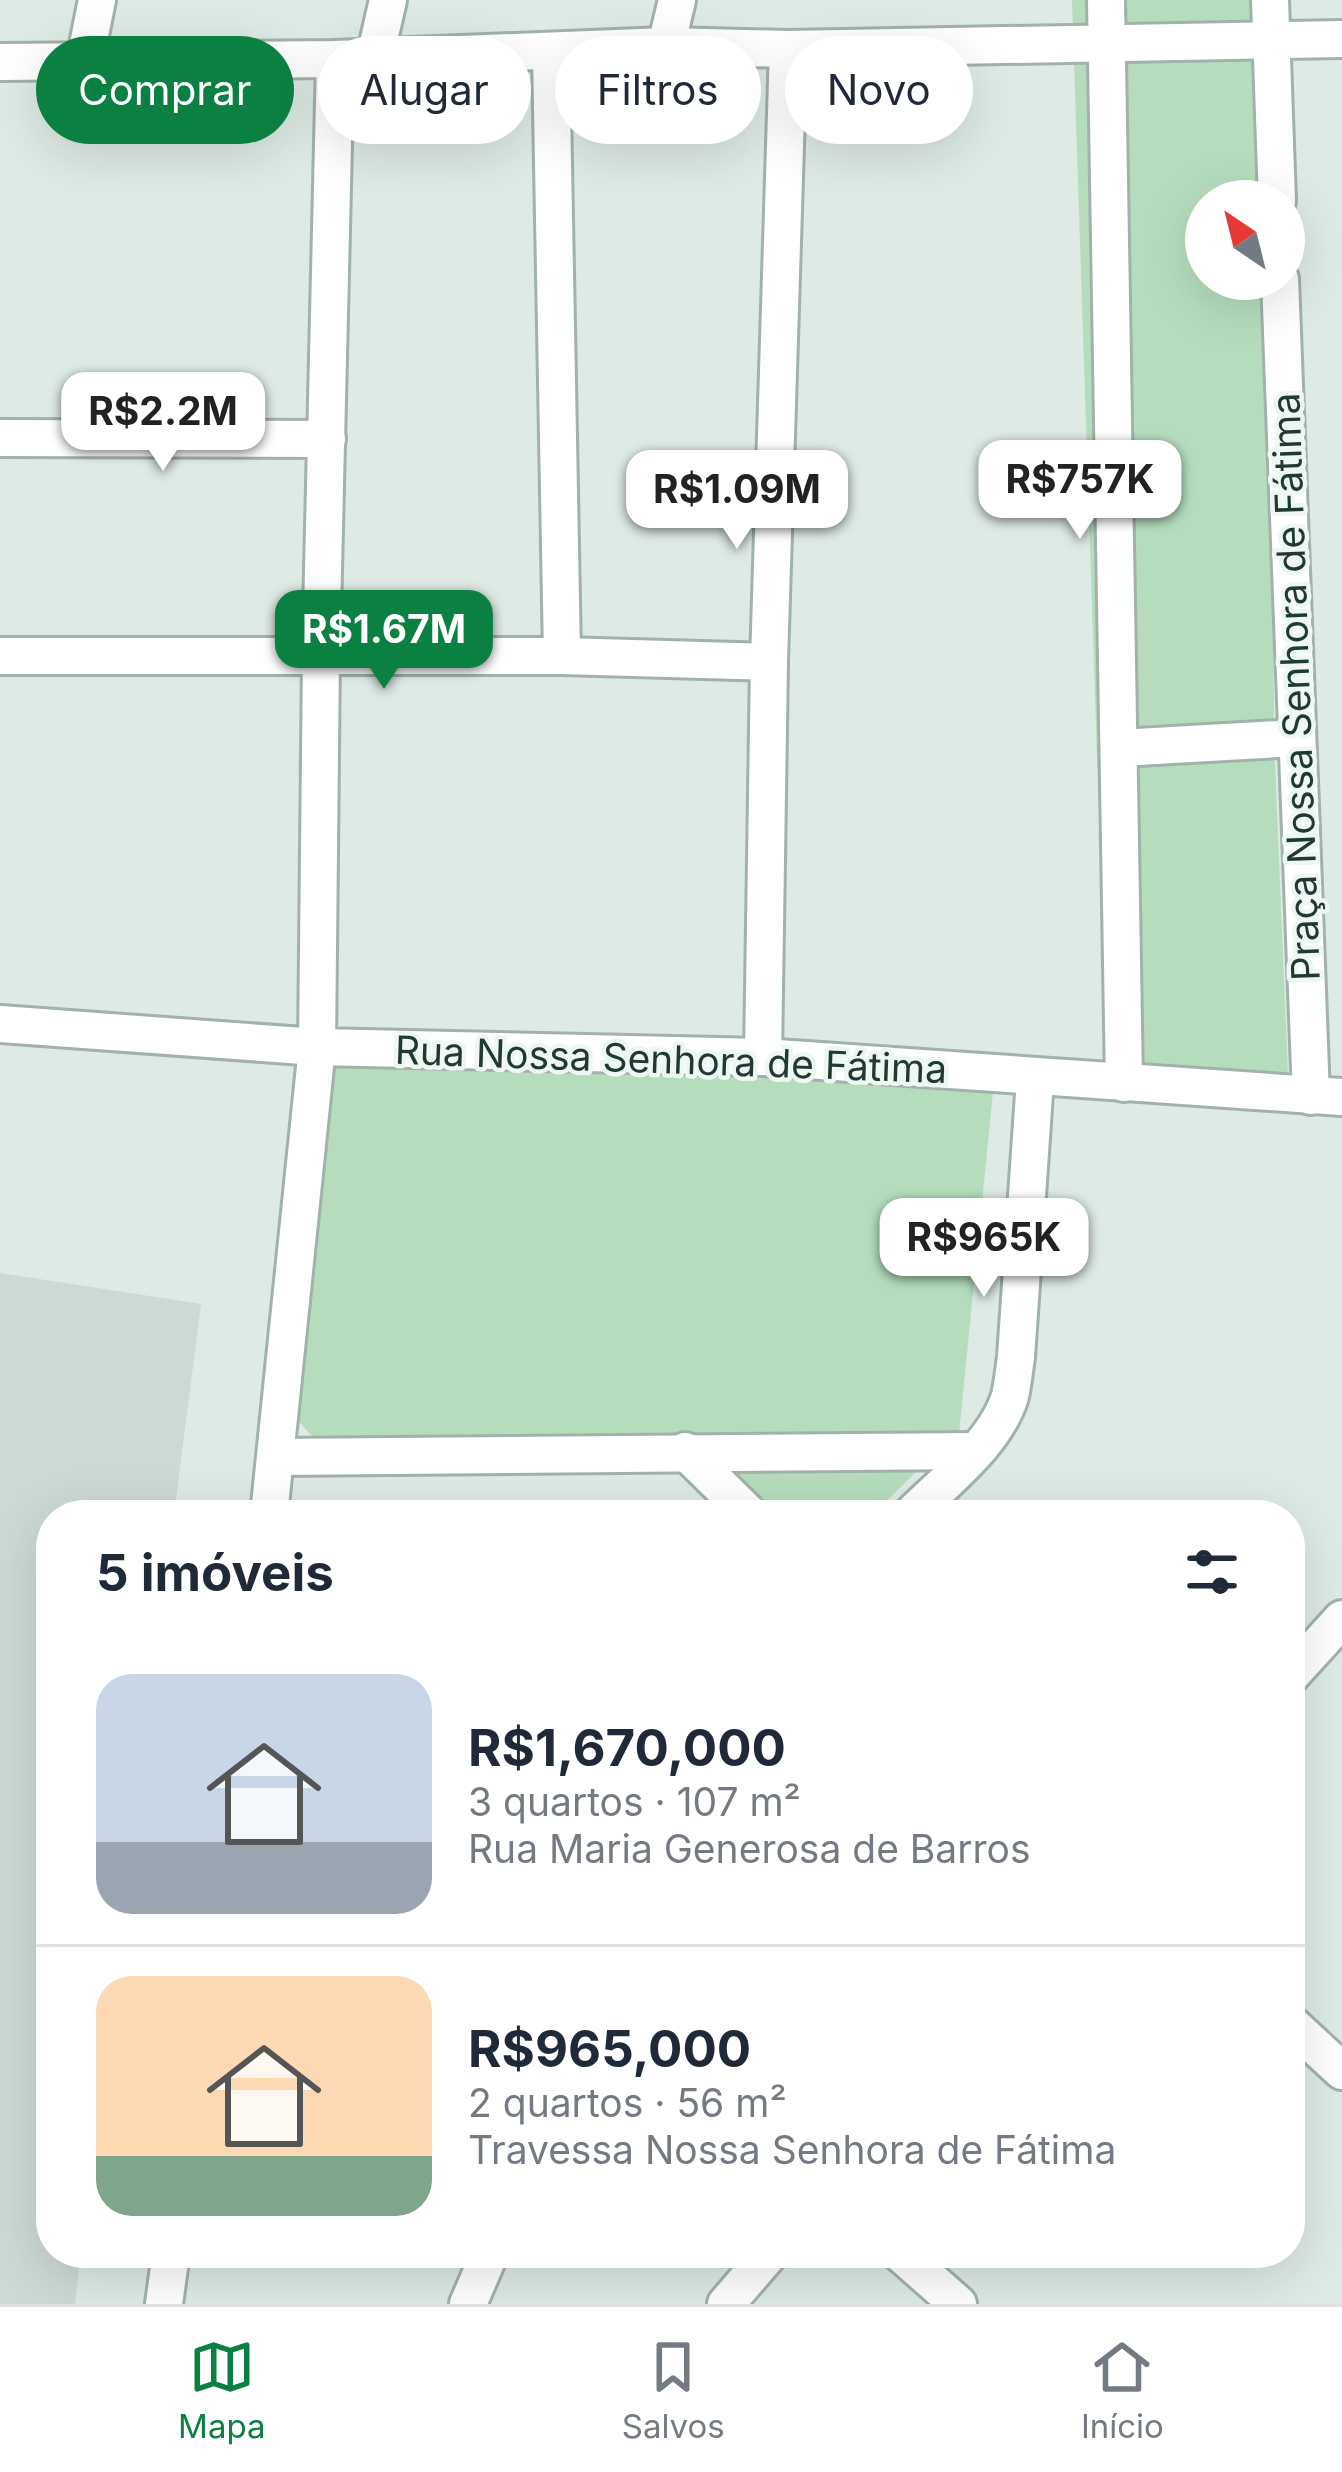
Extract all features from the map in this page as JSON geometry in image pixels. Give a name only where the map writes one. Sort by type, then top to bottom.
[{"type":"street","points":[[90,36],[97,0]]},
{"type":"street","points":[[380,36],[388,0]]},
{"type":"street","points":[[668,36],[677,0]]},
{"type":"street","points":[[1106,0],[1124,1083]]},
{"type":"street","points":[[1270,0],[1276,180]]},
{"type":"street","points":[[973,45],[1342,39]]},
{"type":"street","points":[[531,53],[555,53]]},
{"type":"street","points":[[551,53],[562,656]]},
{"type":"street","points":[[0,62],[36,61]]},
{"type":"street","points":[[271,1500],[317,1047],[333,144]]},
{"type":"street","points":[[763,1057],[785,144]]},
{"type":"street","name":"Praça Nossa Senhora de Fátima","points":[[1281,300],[1295,737],[1327,1096]]},
{"type":"street","points":[[0,437],[327,439]]},
{"type":"street","points":[[0,656],[562,656],[770,662]]},
{"type":"street","points":[[1120,748],[1295,737]]},
{"type":"street","name":"Rua Nossa Senhora de Fátima","points":[[0,1024],[317,1047],[763,1057],[1327,1096]]},
{"type":"street","points":[[926,1500],[975,1451],[1010,1396],[1035,1078]]},
{"type":"street","points":[[686,1451],[735,1500]]},
{"type":"street","points":[[276,1457],[975,1451]]},
{"type":"street","points":[[1305,1660],[1342,1619]]},
{"type":"street","points":[[1305,2037],[1342,2071]]},
{"type":"street","points":[[164,2304],[169,2268]]},
{"type":"street","points":[[468,2304],[484,2268]]},
{"type":"street","points":[[726,2304],[757,2268]]},
{"type":"street","points":[[917,2268],[958,2304]]},
{"type":"shaded area","points":[[0,1273],[201,1304],[176,1500],[36,1500],[36,2268],[79,2268],[75,2304],[0,2304]]},
{"type":"green space","points":[[1072,0],[1268,0],[1272,180],[1185,180],[1185,300],[1272,300],[1274,739],[1288,1075],[1108,1092]]},
{"type":"green space","points":[[338,1047],[995,1072],[958,1444],[331,1457],[282,1403]]},
{"type":"green space","points":[[731,1469],[916,1472],[887,1500],[764,1500]]}]
